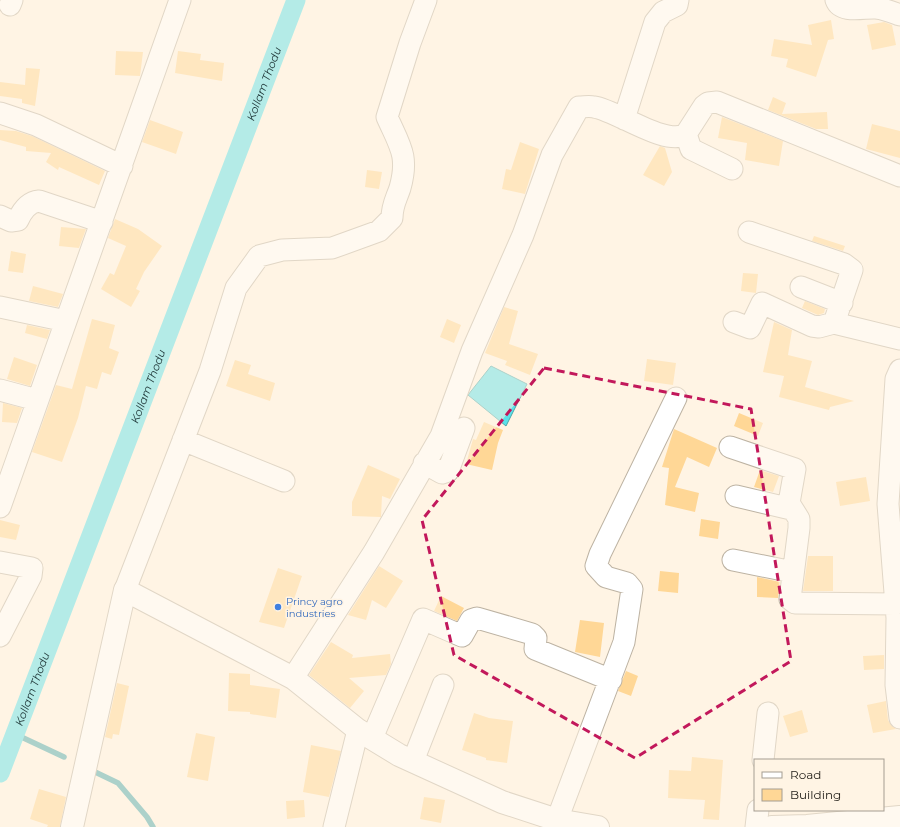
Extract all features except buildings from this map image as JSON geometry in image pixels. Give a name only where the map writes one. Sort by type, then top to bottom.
[{"type":"street","points":[[1,500],[102,222],[180,0]]},
{"type":"street","points":[[72,827],[125,590],[210,370],[236,288],[259,256],[282,250],[332,248],[379,230],[392,218],[392,206],[399,190],[405,169],[403,151],[387,117],[410,43],[426,0]]},
{"type":"street","points":[[624,119],[655,22],[663,12],[676,5],[678,0]]},
{"type":"street","points":[[836,0],[837,4],[844,8],[875,8],[890,11],[900,16]]},
{"type":"street","points":[[293,678],[374,552],[424,463],[441,436],[472,351],[523,235],[552,155],[579,107],[595,107],[664,136],[681,137],[686,134],[704,106],[708,103],[717,102],[900,176]]},
{"type":"street","points":[[0,113],[36,125],[122,166]]},
{"type":"street","points":[[686,134],[691,149],[732,169]]},
{"type":"street","points":[[0,216],[11,221],[18,220],[28,205],[39,201],[102,222]]},
{"type":"street","points":[[749,232],[844,264],[852,270],[834,323]]},
{"type":"street","points":[[801,287],[842,303]]},
{"type":"street","points":[[734,322],[750,328],[762,303],[812,326],[819,327],[834,323],[900,339]]},
{"type":"street","points":[[0,307],[66,321]]},
{"type":"street","points":[[900,370],[896,379],[888,504],[896,604],[896,685],[900,718]]},
{"type":"street","points":[[0,390],[37,400]]},
{"type":"street","points":[[557,820],[611,680],[624,642],[632,589],[627,583],[606,578],[596,566],[600,554],[676,398]]},
{"type":"street","points":[[424,463],[442,473],[448,471],[464,428]]},
{"type":"street","points":[[183,440],[284,481]]},
{"type":"street","points":[[730,447],[795,469],[789,503],[799,519],[790,599],[794,602],[896,604]]},
{"type":"street","points":[[736,496],[792,509]]},
{"type":"street","points":[[733,560],[793,572]]},
{"type":"street","points":[[0,562],[32,568],[30,576],[0,636]]},
{"type":"street","points":[[125,590],[293,678],[365,734],[399,755],[502,802],[557,820],[598,827]]},
{"type":"street","points":[[334,827],[365,734],[423,619],[462,636],[471,620],[477,618],[532,634],[536,638],[535,649],[611,680]]},
{"type":"street","points":[[413,761],[442,685]]},
{"type":"street","points":[[763,759],[768,713]]},
{"type":"street","points":[[756,827],[758,811]]},
{"type":"street","points":[[772,827],[841,825],[900,817]]},
{"type":"highlighted area","points":[[544,368],[751,409],[791,661],[635,758],[454,655],[422,520]]},
{"type":"water","points":[[491,366],[527,384],[506,426],[468,395]]},
{"type":"waterway","name":"Kollam Thodu","points":[[0,773],[296,0]]},
{"type":"waterway","points":[[15,734],[64,757]]},
{"type":"waterway","points":[[93,771],[118,783],[147,817],[153,827]]},
{"type":"place","name":"Princy agro industries","points":[[278,607]]}]
